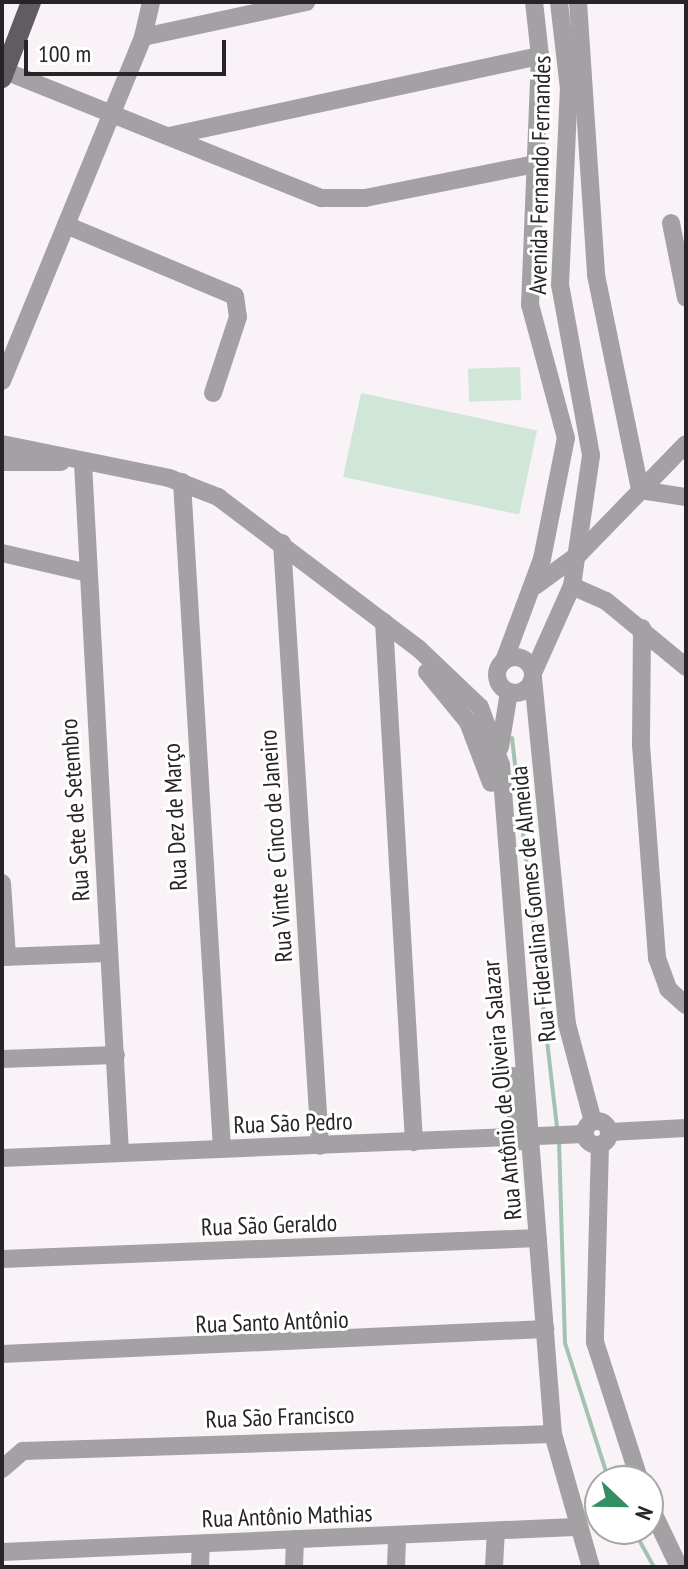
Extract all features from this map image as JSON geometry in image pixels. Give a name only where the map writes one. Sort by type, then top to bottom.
[{"type":"main road","points":[[3,74],[31,2]]},
{"type":"street","points":[[2,381],[143,37],[151,2]]},
{"type":"street","points":[[143,37],[306,2]]},
{"type":"street","name":"Avenida Fernando Fernandes","points":[[480,707],[504,680],[535,586],[566,438],[530,305],[540,56],[534,2]]},
{"type":"street","name":"Avenida Fernando Fernandes","points":[[533,676],[572,586],[591,455],[560,285],[569,89],[559,2]]},
{"type":"street","points":[[578,2],[596,275],[640,490]]},
{"type":"street","points":[[169,136],[540,56]]},
{"type":"street","points":[[3,74],[342,201],[535,164]]},
{"type":"street","points":[[671,223],[686,298]]},
{"type":"street","points":[[66,225],[235,296],[238,317],[213,393]]},
{"type":"street","name":"Rua Antônio de Oliveira Salazar","points":[[2,444],[182,482],[236,507],[384,622],[480,707],[501,765],[524,1138]]},
{"type":"street","points":[[535,586],[579,554],[686,444]]},
{"type":"street","name":"Rua Antônio de Oliveira Salazar","points":[[2,462],[76,462]]},
{"type":"street","name":"Rua Sete de Setembro","points":[[76,462],[120,1153]]},
{"type":"street","name":"Rua Dez de Março","points":[[182,482],[222,1149]]},
{"type":"street","points":[[640,490],[686,497]]},
{"type":"street","name":"Rua Vinte e Cinco de Janeiro","points":[[282,543],[320,1146]]},
{"type":"street","points":[[2,553],[84,572]]},
{"type":"street","points":[[579,554],[602,599]]},
{"type":"street","points":[[572,586],[602,599],[642,628],[686,667]]},
{"type":"street","points":[[559,619],[602,599]]},
{"type":"street","points":[[384,622],[414,1142]]},
{"type":"street","points":[[642,628],[641,745],[657,958],[668,989],[686,1005]]},
{"type":"street","name":"Rua Antônio de Oliveira Salazar","points":[[404,641],[447,694],[478,740],[493,792],[548,1434],[580,1567]]},
{"type":"street","points":[[501,765],[504,680],[519,658],[533,676],[524,691],[504,680]]},
{"type":"street","name":"Rua Fideralina Gomes de Almeida","points":[[533,676],[567,1024],[593,1134],[595,1342],[635,1465]]},
{"type":"street","points":[[447,694],[480,707],[478,740]]},
{"type":"street","points":[[2,883],[5,957],[108,953]]},
{"type":"street","points":[[2,1059],[116,1055]]},
{"type":"street","name":"Rua São Pedro","points":[[2,1158],[524,1138],[686,1128]]},
{"type":"street","name":"Rua São Geraldo","points":[[2,1259],[532,1238]]},
{"type":"street","name":"Rua Santo Antônio","points":[[2,1354],[540,1329]]},
{"type":"street","name":"Rua São Francisco","points":[[6,1462],[548,1434]]},
{"type":"street","name":"Rua Antônio de Oliveira Salazar","points":[[569,1528],[591,1567]]},
{"type":"street","name":"Rua Antônio Mathias","points":[[2,1552],[569,1528]]},
{"type":"street","points":[[494,1567],[496,1532]]},
{"type":"street","points":[[396,1567],[397,1536]]},
{"type":"street","points":[[664,1536],[679,1567]]},
{"type":"street","points":[[294,1567],[295,1539]]},
{"type":"street","points":[[200,1567],[201,1544]]},
{"type":"street","points":[[100,1547],[100,1567]]},
{"type":"green space","points":[[520,367],[521,400],[469,402],[468,369]]},
{"type":"green space","points":[[361,393],[537,430],[519,515],[343,477]]},
{"type":"waterway","points":[[512,738],[557,1128]]},
{"type":"waterway","points":[[559,1141],[565,1343],[604,1465]]},
{"type":"waterway","points":[[642,1545],[654,1567]]}]
